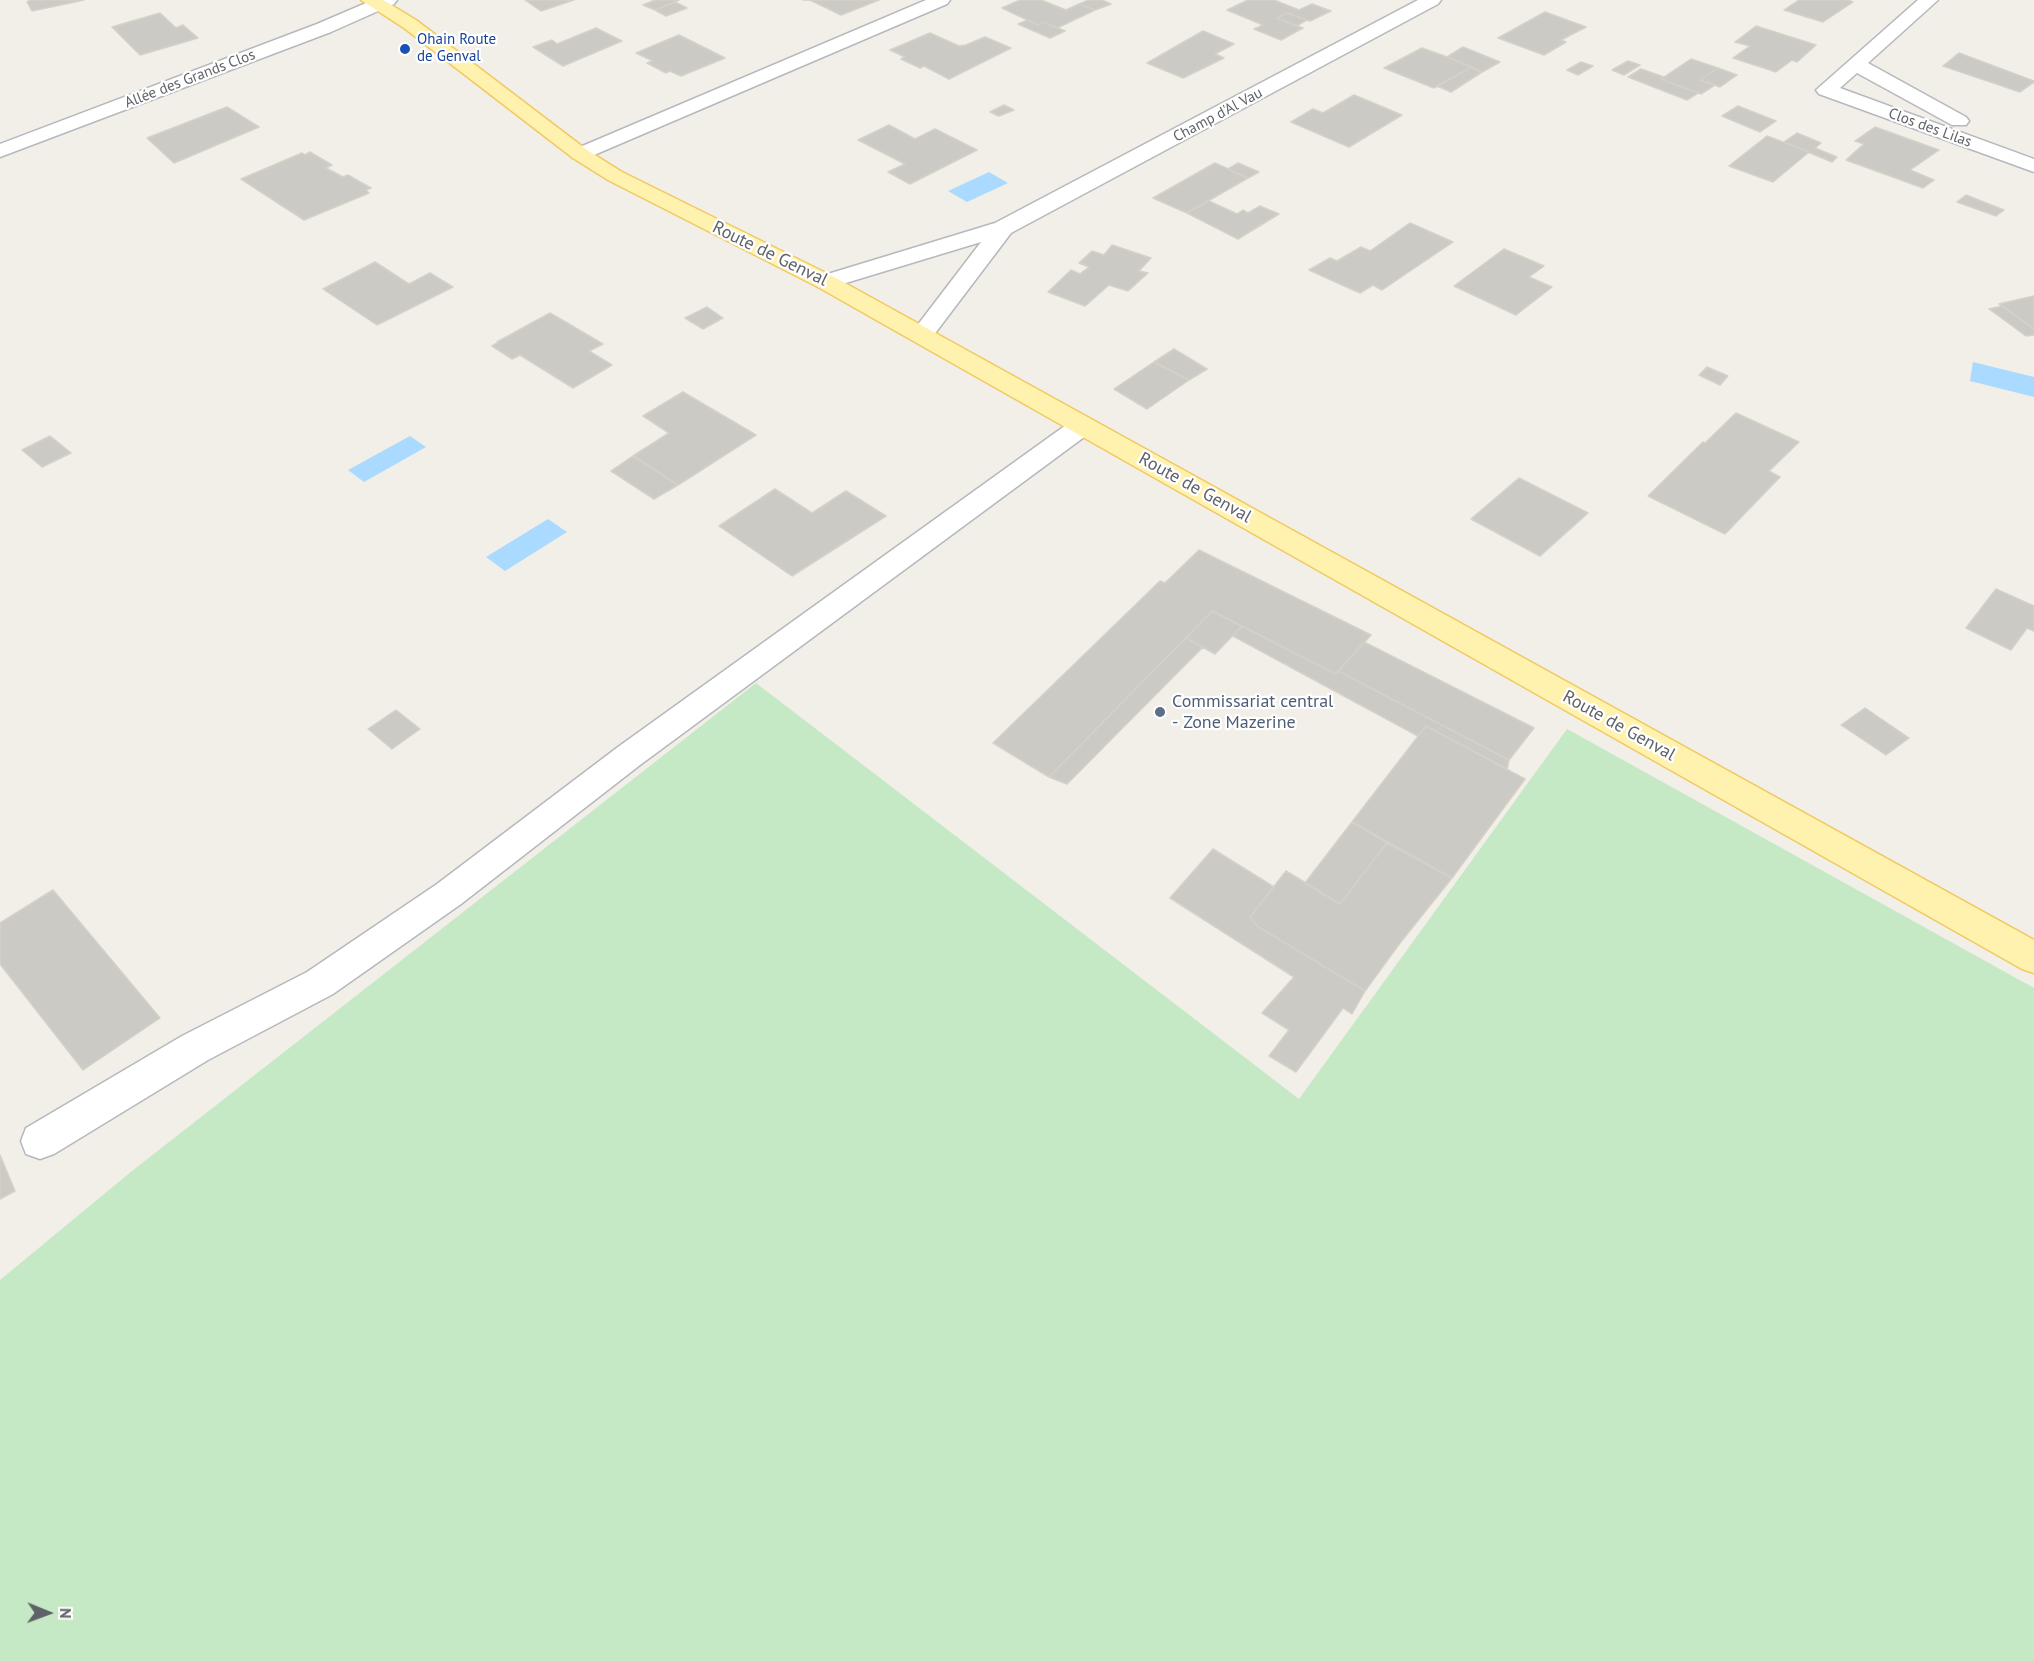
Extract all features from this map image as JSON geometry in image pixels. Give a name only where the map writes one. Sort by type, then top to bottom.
[{"type":"main road","name":"Route de Genval","points":[[378,1],[580,154],[615,176],[826,282],[2034,958]]},
{"type":"street","points":[[580,154],[940,0]]},
{"type":"street","name":"Champ d'Al Vau","points":[[826,282],[1003,228],[1432,0]]},
{"type":"street","points":[[1929,0],[1856,64],[2034,165]]},
{"type":"street","name":"Allée des Grands Clos","points":[[0,151],[324,28],[378,1]]},
{"type":"street","name":"Clos des Lilas","points":[[1856,64],[1826,90],[2034,165]]},
{"type":"street","name":"Champ d'Al Vau","points":[[921,335],[1003,228]]},
{"type":"street","points":[[40,1141],[195,1048],[320,983],[449,894],[629,756],[1082,426]]},
{"type":"green space","points":[[756,683],[1299,1099],[1567,729],[2034,988],[2034,1661],[0,1661],[0,1280],[132,1171]]},
{"type":"water","points":[[989,172],[1008,183],[967,202],[948,191]]},
{"type":"water","points":[[1973,362],[2034,377],[2034,397],[1970,381]]},
{"type":"water","points":[[410,436],[426,447],[364,482],[348,470]]},
{"type":"water","points":[[548,519],[567,532],[505,571],[486,557]]},
{"type":"building","points":[[31,0],[84,0],[32,11],[27,2]]},
{"type":"building","points":[[525,0],[574,0],[541,11]]},
{"type":"building","points":[[655,0],[679,0],[655,10],[643,5]]},
{"type":"building","points":[[810,0],[879,0],[841,15]]},
{"type":"building","points":[[1020,0],[1041,0],[1066,10],[1079,4],[1095,10],[1057,28],[1044,22],[1038,25],[1002,8]]},
{"type":"building","points":[[1089,0],[1102,0],[1111,4],[1095,10],[1079,4]]},
{"type":"building","points":[[1248,0],[1274,0],[1299,10],[1312,4],[1331,11],[1310,21],[1287,13],[1277,18],[1303,28],[1281,40],[1254,29],[1263,25],[1227,10]]},
{"type":"building","points":[[1799,0],[1848,0],[1853,2],[1823,22],[1784,10]]},
{"type":"building","points":[[675,2],[687,8],[666,16],[655,10]]},
{"type":"building","points":[[1545,12],[1586,27],[1561,40],[1566,42],[1544,55],[1498,38]]},
{"type":"building","points":[[160,13],[176,28],[183,25],[198,38],[140,55],[112,27]]},
{"type":"building","points":[[1287,13],[1307,20],[1296,26],[1277,18]]},
{"type":"building","points":[[1028,20],[1038,25],[1044,22],[1065,31],[1050,38],[1018,24]]},
{"type":"building","points":[[1756,26],[1816,45],[1797,62],[1792,60],[1776,72],[1733,58],[1750,46],[1735,42]]},
{"type":"building","points":[[596,28],[622,41],[563,66],[533,47],[552,40],[557,44]]},
{"type":"building","points":[[1203,31],[1234,44],[1215,54],[1224,58],[1183,78],[1147,63]]},
{"type":"building","points":[[930,33],[959,46],[985,37],[1011,48],[949,79],[924,66],[920,68],[901,59],[905,57],[890,50]]},
{"type":"building","points":[[679,35],[725,58],[681,76],[670,71],[666,73],[647,63],[653,61],[636,53]]},
{"type":"building","points":[[1463,47],[1500,62],[1482,72],[1447,57]]},
{"type":"building","points":[[1422,48],[1472,67],[1434,88],[1384,68]]},
{"type":"building","points":[[1959,53],[2034,82],[2020,92],[1943,66]]},
{"type":"building","points":[[1691,59],[1718,68],[1700,80],[1715,85],[1701,94],[1661,79]]},
{"type":"building","points":[[1628,61],[1640,65],[1624,75],[1612,70]]},
{"type":"building","points":[[1581,62],[1593,66],[1578,75],[1567,70]]},
{"type":"building","points":[[1470,68],[1482,72],[1451,92],[1437,86]]},
{"type":"building","points":[[1718,68],[1737,75],[1720,87],[1700,80]]},
{"type":"building","points":[[1641,69],[1698,93],[1687,100],[1628,77]]},
{"type":"building","points":[[1354,95],[1402,115],[1349,147],[1291,122],[1313,109],[1323,113]]},
{"type":"building","points":[[1004,105],[1014,110],[999,116],[990,112]]},
{"type":"building","points":[[1738,106],[1776,121],[1760,132],[1722,116]]},
{"type":"building","points":[[227,107],[259,127],[174,163],[147,138]]},
{"type":"building","points":[[889,125],[915,139],[935,129],[977,150],[910,184],[888,172],[905,164],[858,140]]},
{"type":"building","points":[[1875,127],[1939,150],[1910,170],[1934,180],[1923,188],[1846,160],[1864,144],[1855,141]]},
{"type":"building","points":[[1797,133],[1821,143],[1815,148],[1837,157],[1832,162],[1784,142]]},
{"type":"building","points":[[1767,136],[1809,152],[1773,182],[1729,166]]},
{"type":"building","points":[[310,152],[332,165],[326,168],[343,177],[348,175],[371,188],[366,190],[369,193],[304,220],[241,179],[302,153],[305,155]]},
{"type":"building","points":[[1215,163],[1248,178],[1187,213],[1153,198]]},
{"type":"building","points":[[1238,163],[1259,172],[1248,178],[1228,169]]},
{"type":"building","points":[[1966,195],[2004,210],[1996,216],[1957,202]]},
{"type":"building","points":[[1209,201],[1237,214],[1243,210],[1248,213],[1260,206],[1279,214],[1238,239],[1187,213]]},
{"type":"building","points":[[1410,223],[1453,242],[1382,290],[1373,285],[1360,293],[1309,270],[1330,258],[1337,261],[1361,247],[1370,251]]},
{"type":"building","points":[[1112,245],[1151,258],[1139,271],[1148,273],[1128,291],[1109,285],[1085,306],[1048,292],[1071,270],[1080,274],[1089,267],[1079,263],[1092,251],[1104,255]]},
{"type":"building","points":[[1504,249],[1544,266],[1529,277],[1552,287],[1516,315],[1454,286]]},
{"type":"building","points":[[375,262],[409,284],[430,273],[453,287],[377,325],[323,289]]},
{"type":"building","points":[[2034,296],[2034,329],[1999,304]]},
{"type":"building","points":[[2003,306],[2034,329],[2034,335],[2026,336],[1989,309]]},
{"type":"building","points":[[707,307],[723,318],[703,329],[685,318]]},
{"type":"building","points":[[550,313],[603,344],[589,351],[612,365],[573,388],[520,355],[512,359],[492,346]]},
{"type":"building","points":[[1174,349],[1207,369],[1189,380],[1154,362]]},
{"type":"building","points":[[1154,362],[1189,380],[1147,409],[1114,389]]},
{"type":"building","points":[[1707,367],[1728,376],[1720,385],[1699,375]]},
{"type":"building","points":[[683,392],[756,435],[678,485],[633,456],[669,433],[643,416]]},
{"type":"building","points":[[1736,413],[1799,442],[1769,471],[1780,477],[1725,534],[1648,496]]},
{"type":"building","points":[[50,436],[71,453],[42,467],[22,450]]},
{"type":"building","points":[[633,456],[678,485],[654,499],[611,471]]},
{"type":"building","points":[[1519,478],[1588,513],[1540,556],[1471,519]]},
{"type":"building","points":[[775,489],[812,513],[846,491],[886,516],[792,576],[719,526]]},
{"type":"building","points":[[1199,550],[1371,635],[1336,674],[1212,611],[1049,777],[993,743],[1160,581],[1165,583]]},
{"type":"building","points":[[1996,589],[2034,606],[2034,631],[2027,628],[2011,650],[1966,628]]},
{"type":"building","points":[[1212,611],[1242,626],[1215,654],[1186,638]]},
{"type":"building","points":[[1242,626],[1336,674],[1338,671],[1509,760],[1507,769],[1426,726],[1418,736],[1233,636]]},
{"type":"building","points":[[1186,638],[1203,647],[1067,784],[1049,777]]},
{"type":"building","points":[[1364,642],[1534,728],[1509,760],[1338,671]]},
{"type":"building","points":[[1865,708],[1909,738],[1886,755],[1841,725]]},
{"type":"building","points":[[396,710],[420,729],[392,749],[368,729]]},
{"type":"building","points":[[1426,726],[1525,779],[1452,878],[1352,822]]},
{"type":"building","points":[[1352,822],[1387,843],[1340,904],[1305,883]]},
{"type":"building","points":[[1387,843],[1452,878],[1365,991],[1257,926],[1250,917],[1286,871],[1340,904]]},
{"type":"building","points":[[1213,849],[1274,887],[1250,917],[1257,926],[1365,991],[1352,1014],[1343,1008],[1296,1072],[1269,1056],[1289,1030],[1262,1013],[1294,977],[1170,898]]},
{"type":"building","points":[[53,890],[160,1018],[83,1070],[0,964],[0,923]]},
{"type":"building","points":[[0,1155],[15,1191],[0,1199]]},
{"type":"place","name":"Ohain Route de Genval","points":[[405,49]]},
{"type":"place","name":"Commissariat central - Zone Mazerine","points":[[1160,712]]}]
